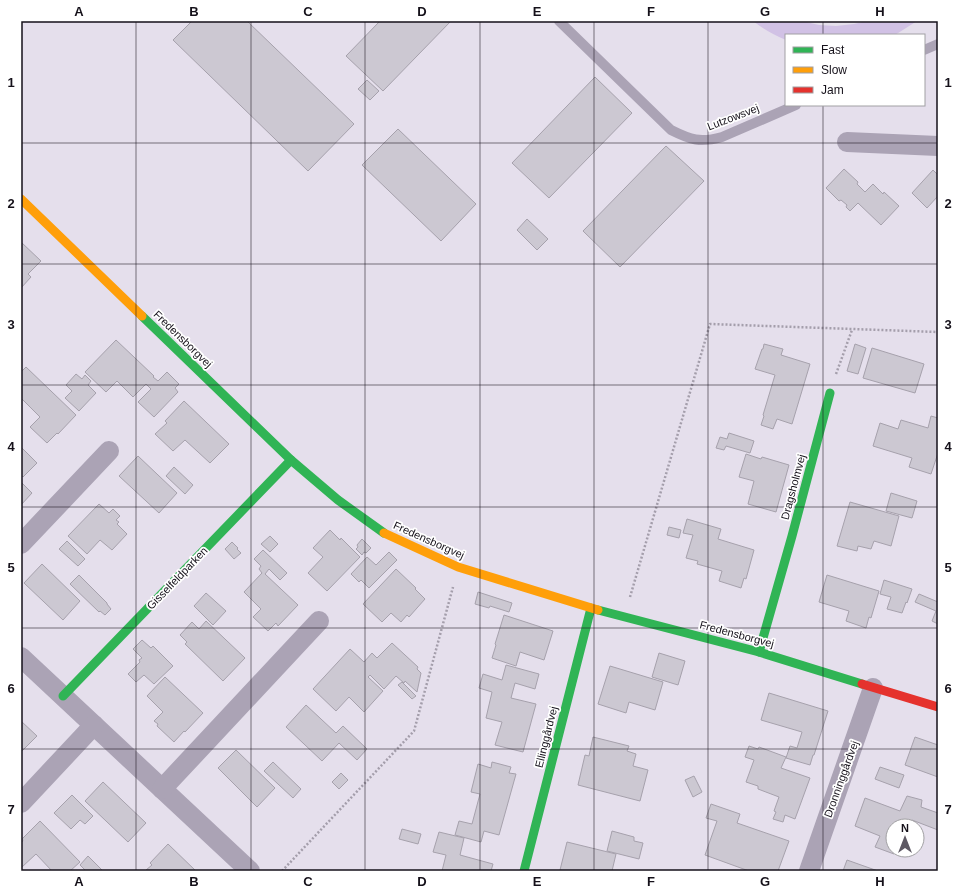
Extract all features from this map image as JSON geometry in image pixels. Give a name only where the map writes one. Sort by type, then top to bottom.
[{"type":"street","points":[[846,142],[938,146]]},
{"type":"street","name":"Fredensborgvej","points":[[21,199],[291,460],[338,500],[384,533],[458,567],[591,608],[759,652],[938,707]]},
{"type":"street","name":"Dragsholmvej","points":[[759,652],[830,393]]},
{"type":"street","points":[[21,544],[108,451]]},
{"type":"street","name":"Gisselfeldparken","points":[[63,696],[291,460]]},
{"type":"street","name":"Ellinggårdvej","points":[[524,871],[591,608]]},
{"type":"street","points":[[162,789],[319,621]]},
{"type":"street","points":[[21,657],[250,871]]},
{"type":"street","name":"Dronninggårdvej","points":[[809,871],[873,688]]},
{"type":"street","points":[[21,803],[94,725]]},
{"type":"lane","name":"Lutzowsvej","points":[[559,21],[671,130],[684,137],[699,141],[722,137],[794,106]]},
{"type":"lane","points":[[925,50],[938,44]]},
{"type":"path","points":[[624,617],[710,324],[938,332]]},
{"type":"path","points":[[830,393],[852,330]]},
{"type":"path","points":[[282,871],[414,731],[458,567]]},
{"type":"shaded area","points":[[753,21],[802,21],[819,25],[836,26],[867,21],[917,21],[897,34],[785,34],[785,40]]},
{"type":"building","points":[[192,21],[247,21],[354,124],[308,171],[173,40]]},
{"type":"building","points":[[380,21],[451,21],[383,91],[346,56]]},
{"type":"building","points":[[595,77],[632,113],[549,198],[512,163]]},
{"type":"building","points":[[367,80],[379,91],[370,100],[358,89]]},
{"type":"building","points":[[398,129],[476,204],[441,241],[362,165]]},
{"type":"building","points":[[666,146],[704,181],[620,267],[583,231]]},
{"type":"building","points":[[844,169],[858,182],[857,184],[865,192],[873,184],[899,206],[881,225],[858,203],[850,211],[846,207],[847,205],[841,200],[839,201],[826,188]]},
{"type":"building","points":[[933,170],[938,175],[938,196],[927,208],[912,193]]},
{"type":"building","points":[[527,219],[548,239],[537,250],[517,230]]},
{"type":"building","points":[[21,242],[41,261],[28,274],[31,277],[21,288]]},
{"type":"building","points":[[116,340],[158,381],[167,372],[179,384],[175,388],[178,392],[154,417],[138,402],[151,389],[146,384],[133,397],[117,381],[106,392],[85,372]]},
{"type":"building","points":[[764,344],[783,349],[781,355],[810,364],[792,424],[777,419],[773,429],[761,425],[775,375],[755,369]]},
{"type":"building","points":[[855,344],[866,348],[858,374],[847,371]]},
{"type":"building","points":[[872,348],[924,364],[915,393],[863,378]]},
{"type":"building","points":[[26,367],[76,415],[47,443],[30,427],[40,417],[21,398],[21,372]]},
{"type":"building","points":[[76,374],[82,379],[85,375],[91,381],[88,385],[96,393],[79,411],[65,398],[72,391],[66,385]]},
{"type":"building","points":[[184,401],[229,444],[210,463],[185,440],[173,451],[155,434],[167,423],[165,421]]},
{"type":"building","points":[[931,416],[938,418],[938,453],[931,474],[909,467],[912,458],[873,446],[880,423],[898,429],[901,420],[928,428]]},
{"type":"building","points":[[729,433],[754,441],[750,453],[726,446],[724,450],[716,448],[720,437],[727,439]]},
{"type":"building","points":[[21,447],[37,463],[23,477],[21,475]]},
{"type":"building","points":[[746,454],[789,465],[776,512],[748,504],[754,481],[739,477]]},
{"type":"building","points":[[138,456],[177,493],[159,513],[119,476]]},
{"type":"building","points":[[174,467],[193,485],[185,494],[166,476]]},
{"type":"building","points":[[21,482],[32,493],[21,505]]},
{"type":"building","points":[[891,493],[917,501],[912,518],[886,511]]},
{"type":"building","points":[[850,502],[899,516],[891,546],[874,541],[871,549],[858,546],[857,551],[837,546]]},
{"type":"building","points":[[99,504],[109,513],[113,509],[120,516],[116,520],[119,522],[117,524],[127,534],[112,550],[100,540],[87,554],[68,536]]},
{"type":"building","points":[[687,519],[721,529],[718,539],[754,550],[746,579],[744,578],[741,588],[719,581],[722,571],[697,564],[698,561],[686,558],[693,535],[683,533]]},
{"type":"building","points":[[669,527],[681,530],[679,538],[667,535]]},
{"type":"building","points":[[330,530],[340,540],[341,538],[360,557],[327,591],[308,573],[323,557],[313,548]]},
{"type":"building","points":[[270,536],[278,544],[270,552],[261,544]]},
{"type":"building","points":[[362,539],[371,548],[362,555],[356,549],[358,547],[357,545]]},
{"type":"building","points":[[67,541],[85,559],[78,566],[59,549]]},
{"type":"building","points":[[232,542],[241,553],[234,559],[225,549]]},
{"type":"building","points":[[263,550],[287,573],[280,580],[269,569],[265,574],[298,605],[278,626],[276,623],[268,631],[253,617],[261,609],[244,592],[262,573],[259,569],[261,566],[254,559]]},
{"type":"building","points":[[389,552],[397,560],[369,588],[361,580],[359,582],[351,574],[367,557],[376,565]]},
{"type":"building","points":[[42,564],[80,601],[63,620],[24,583]]},
{"type":"building","points":[[396,569],[425,599],[409,617],[407,615],[401,622],[391,613],[382,622],[363,604]]},
{"type":"building","points":[[79,575],[111,609],[105,615],[100,611],[99,612],[70,584]]},
{"type":"building","points":[[827,575],[879,591],[871,618],[869,617],[866,628],[846,621],[849,611],[819,602]]},
{"type":"building","points":[[884,580],[912,589],[902,613],[887,609],[891,597],[880,594]]},
{"type":"building","points":[[478,592],[512,603],[509,612],[490,606],[489,608],[475,604]]},
{"type":"building","points":[[206,593],[226,611],[213,625],[194,606]]},
{"type":"building","points":[[919,594],[938,602],[938,624],[932,621],[936,611],[915,602]]},
{"type":"building","points":[[504,615],[553,631],[544,660],[520,652],[516,666],[492,658]]},
{"type":"building","points":[[206,621],[245,658],[223,681],[185,644],[187,642],[180,635],[192,622],[199,629]]},
{"type":"building","points":[[142,640],[151,648],[153,646],[173,666],[154,684],[144,675],[136,682],[128,674],[142,658],[133,649]]},
{"type":"building","points":[[392,643],[418,667],[417,669],[421,673],[417,692],[405,681],[404,683],[396,676],[384,689],[370,675],[368,677],[383,691],[364,712],[349,697],[336,711],[313,689],[350,649],[364,662],[372,653],[377,658]]},
{"type":"building","points":[[659,653],[685,661],[678,685],[652,677]]},
{"type":"building","points":[[506,665],[539,674],[535,689],[515,683],[511,698],[536,704],[523,752],[495,745],[502,722],[486,718],[492,692],[479,688],[483,674],[502,680]]},
{"type":"building","points":[[610,666],[663,682],[655,710],[629,702],[626,713],[598,704]]},
{"type":"building","points":[[165,677],[203,713],[174,742],[157,726],[158,724],[154,721],[163,712],[147,696]]},
{"type":"building","points":[[402,682],[416,696],[412,699],[398,685]]},
{"type":"building","points":[[769,693],[828,711],[810,765],[786,758],[790,746],[797,748],[802,732],[761,720]]},
{"type":"building","points":[[306,705],[336,733],[343,726],[367,749],[357,760],[339,743],[322,761],[286,727]]},
{"type":"building","points":[[21,721],[37,736],[21,752]]},
{"type":"building","points":[[593,737],[629,746],[627,751],[636,754],[633,766],[648,770],[640,801],[578,785],[585,755],[589,756]]},
{"type":"building","points":[[915,737],[938,745],[938,777],[905,765]]},
{"type":"building","points":[[749,746],[758,749],[759,747],[786,757],[781,768],[810,778],[795,819],[785,815],[783,822],[773,819],[779,797],[758,789],[758,786],[746,782],[754,760],[745,757]]},
{"type":"building","points":[[236,750],[275,788],[257,807],[218,768]]},
{"type":"building","points":[[273,762],[301,789],[293,798],[264,771]]},
{"type":"building","points":[[492,762],[511,767],[509,773],[516,774],[499,835],[484,831],[481,842],[455,835],[459,821],[472,824],[480,794],[471,792],[478,764],[491,768]]},
{"type":"building","points":[[880,767],[904,775],[899,788],[875,779]]},
{"type":"building","points":[[341,773],[348,780],[339,789],[332,782]]},
{"type":"building","points":[[694,776],[702,792],[693,797],[685,780]]},
{"type":"building","points":[[103,782],[146,823],[128,842],[85,801]]},
{"type":"building","points":[[72,795],[93,816],[85,824],[80,820],[71,829],[54,813]]},
{"type":"building","points":[[907,796],[922,800],[921,807],[938,813],[938,830],[925,825],[925,818],[885,818],[885,851],[875,847],[880,836],[855,826],[865,798],[900,811]]},
{"type":"building","points":[[711,804],[740,814],[737,823],[789,841],[778,871],[749,871],[705,855],[717,821],[706,818]]},
{"type":"building","points":[[40,821],[80,862],[70,871],[52,871],[36,854],[21,867],[22,839]]},
{"type":"building","points":[[402,829],[421,834],[418,844],[399,839]]},
{"type":"building","points":[[612,831],[634,837],[634,841],[643,843],[639,859],[607,851]]},
{"type":"building","points":[[439,832],[464,838],[460,855],[493,864],[491,871],[442,871],[446,855],[433,852]]},
{"type":"building","points":[[567,842],[616,854],[612,871],[560,870]]},
{"type":"building","points":[[168,844],[196,871],[146,870],[152,865],[150,863]]},
{"type":"building","points":[[88,856],[103,871],[86,871],[80,865]]},
{"type":"building","points":[[847,860],[878,871],[843,871]]},
{"type":"traffic: fast","points":[[142,316],[291,460],[338,500],[384,533]]},
{"type":"traffic: fast","points":[[759,652],[830,393]]},
{"type":"traffic: fast","points":[[63,696],[291,460]]},
{"type":"traffic: fast","points":[[524,871],[591,608]]},
{"type":"traffic: fast","points":[[598,610],[759,652],[862,684]]},
{"type":"traffic: slow","points":[[21,199],[142,316]]},
{"type":"traffic: slow","points":[[384,533],[458,567],[598,610]]},
{"type":"traffic: jam","points":[[862,684],[938,707]]}]
